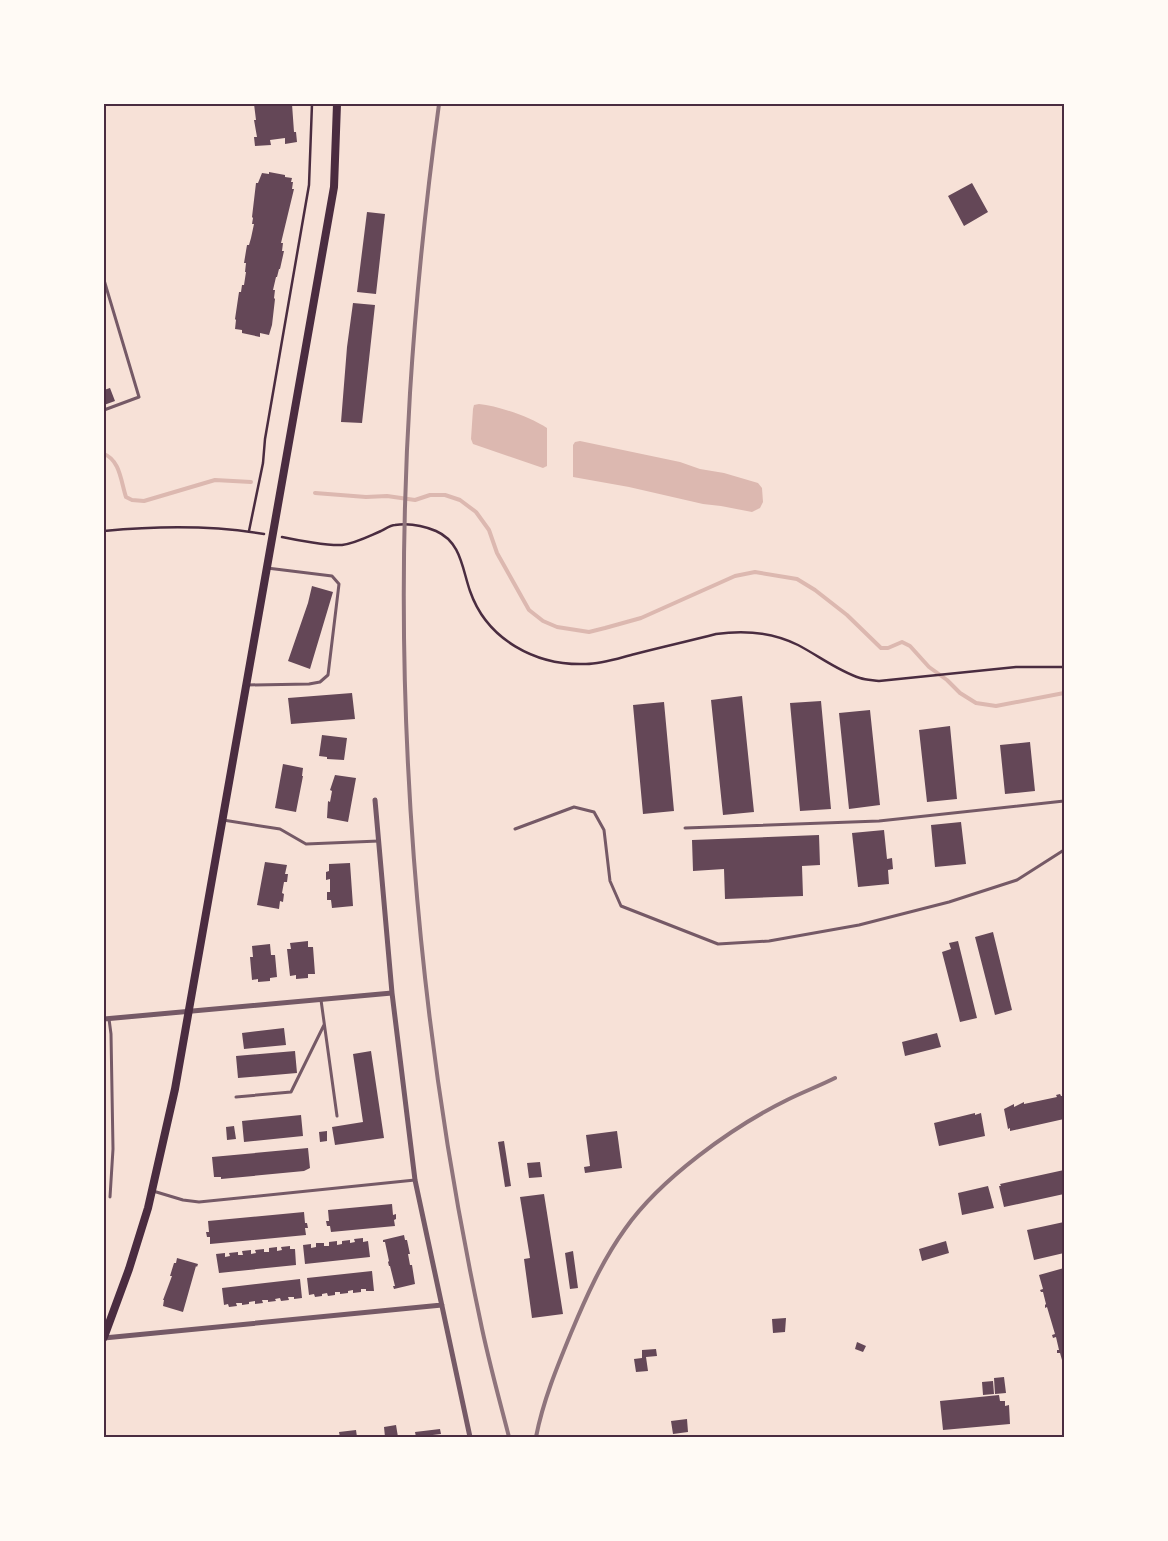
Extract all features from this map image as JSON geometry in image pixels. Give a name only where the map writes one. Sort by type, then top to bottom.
[{"type":"main road","points":[[104,1337],[128,1269],[152,1191],[174,1089],[334,187],[337,104]]},
{"type":"street","points":[[376,800],[392,993],[415,1180],[470,1437]]},
{"type":"street","points":[[106,1019],[392,993]]},
{"type":"street","points":[[104,1337],[442,1305]]},
{"type":"lane","points":[[104,280],[139,397],[104,410]]},
{"type":"lane","points":[[247,685],[309,684],[320,682],[328,675],[339,584],[332,576],[267,568]]},
{"type":"lane","points":[[685,828],[879,821],[1064,801]]},
{"type":"lane","points":[[515,829],[574,807],[594,812],[604,830],[610,881],[621,906],[718,944],[778,940],[859,925],[949,902],[1017,880],[1064,850]]},
{"type":"lane","points":[[223,820],[280,829],[306,844],[379,841]]},
{"type":"lane","points":[[321,999],[337,1116]]},
{"type":"lane","points":[[106,1019],[111,1034],[113,1149],[110,1197]]},
{"type":"lane","points":[[236,1097],[291,1092],[324,1025]]},
{"type":"lane","points":[[152,1191],[183,1200],[199,1202],[415,1180]]},
{"type":"path","points":[[249,531],[263,463],[265,439],[309,185],[312,104]]},
{"type":"path","points":[[104,532],[142,528],[188,527],[249,531],[341,545],[365,538],[395,525],[422,526],[438,532],[451,541],[459,553],[470,592],[479,611],[504,639],[520,650],[540,659],[561,664],[588,664],[716,634],[737,631],[756,632],[797,645],[830,664],[860,678],[879,681],[1016,667],[1064,667]]},
{"type":"shaded area","points":[[479,404],[514,413],[547,428],[547,466],[543,468],[473,444],[471,439],[473,409],[474,405]]},
{"type":"shaded area","points":[[580,441],[680,462],[700,469],[724,473],[758,483],[762,488],[763,502],[760,508],[752,512],[703,504],[629,487],[573,477],[573,445],[575,442]]},
{"type":"building","points":[[254,104],[292,104],[294,132],[296,132],[297,142],[285,144],[285,138],[270,140],[271,145],[255,146],[254,137],[257,137]]},
{"type":"building","points":[[269,172],[292,178],[292,189],[294,189],[281,243],[283,243],[282,251],[284,251],[273,290],[275,290],[275,299],[272,325],[269,335],[260,333],[260,337],[242,333],[242,330],[235,329],[235,319],[239,292],[241,292],[242,285],[244,285],[246,263],[244,263],[247,245],[249,245],[254,224],[252,224],[252,217],[256,183],[258,183],[262,173],[269,174]]},
{"type":"building","points":[[972,183],[988,212],[964,226],[948,196]]},
{"type":"building","points":[[367,212],[385,214],[376,294],[357,292]]},
{"type":"building","points":[[353,303],[375,305],[362,423],[341,422],[347,347]]},
{"type":"building","points":[[110,388],[115,401],[104,405],[104,390]]},
{"type":"building","points":[[312,586],[333,592],[310,669],[288,661]]},
{"type":"building","points":[[352,693],[355,719],[291,724],[288,698]]},
{"type":"building","points":[[742,696],[754,812],[723,815],[711,700]]},
{"type":"building","points":[[821,701],[831,809],[800,811],[790,703]]},
{"type":"building","points":[[664,702],[674,811],[643,814],[633,705]]},
{"type":"building","points":[[870,710],[880,805],[849,809],[839,713]]},
{"type":"building","points":[[950,726],[957,799],[927,802],[919,730]]},
{"type":"building","points":[[322,735],[347,738],[344,760],[327,759],[327,757],[319,756]]},
{"type":"building","points":[[1030,742],[1035,791],[1005,794],[1000,745]]},
{"type":"building","points":[[283,764],[303,768],[296,812],[275,808]]},
{"type":"building","points":[[335,775],[356,778],[348,822],[327,818],[328,801],[330,802],[332,791],[330,790]]},
{"type":"building","points":[[961,822],[966,864],[935,867],[931,825]]},
{"type":"building","points":[[884,830],[887,859],[892,858],[893,869],[888,870],[889,884],[858,887],[852,833]]},
{"type":"building","points":[[819,835],[820,865],[802,866],[803,896],[725,899],[724,869],[693,871],[692,840]]},
{"type":"building","points":[[265,862],[287,865],[285,874],[288,874],[287,882],[284,882],[283,902],[280,901],[279,909],[257,905]]},
{"type":"building","points":[[350,863],[353,906],[332,908],[331,900],[327,900],[327,892],[330,892],[330,879],[326,880],[326,872],[329,871],[329,864]]},
{"type":"building","points":[[993,932],[1012,1010],[995,1015],[975,937]]},
{"type":"building","points":[[308,941],[308,947],[313,947],[315,974],[308,974],[308,978],[296,979],[296,975],[290,976],[287,949],[291,949],[290,943]]},
{"type":"building","points":[[958,941],[977,1018],[960,1022],[942,952],[951,949],[949,943]]},
{"type":"building","points":[[270,944],[271,955],[275,955],[277,977],[270,978],[270,981],[258,982],[258,979],[252,980],[250,957],[253,957],[252,946]]},
{"type":"building","points":[[284,1028],[286,1045],[244,1049],[242,1033]]},
{"type":"building","points":[[937,1033],[941,1047],[905,1056],[902,1042]]},
{"type":"building","points":[[295,1051],[297,1073],[238,1078],[236,1056]]},
{"type":"building","points":[[371,1051],[384,1138],[335,1145],[332,1127],[363,1122],[353,1054]]},
{"type":"building","points":[[1056,1095],[1064,1096],[1064,1119],[1010,1131],[1010,1128],[1008,1129],[1004,1109],[1014,1104],[1014,1107],[1024,1102],[1024,1104],[1057,1097]]},
{"type":"building","points":[[975,1113],[975,1115],[981,1113],[985,1136],[939,1146],[934,1123]]},
{"type":"building","points":[[301,1115],[303,1136],[244,1142],[242,1121]]},
{"type":"building","points":[[234,1126],[236,1139],[227,1140],[226,1127]]},
{"type":"building","points":[[327,1131],[327,1141],[320,1142],[319,1132]]},
{"type":"building","points":[[617,1131],[622,1168],[585,1173],[584,1167],[590,1166],[586,1135]]},
{"type":"building","points":[[504,1141],[511,1186],[505,1187],[498,1142]]},
{"type":"building","points":[[308,1148],[310,1168],[304,1171],[221,1179],[221,1177],[214,1177],[212,1157]]},
{"type":"building","points":[[540,1162],[542,1177],[529,1178],[527,1163]]},
{"type":"building","points":[[1064,1170],[1064,1194],[1004,1207],[1000,1184]]},
{"type":"building","points":[[988,1186],[994,1208],[962,1215],[958,1193]]},
{"type":"building","points":[[544,1194],[563,1314],[532,1318],[524,1259],[530,1258],[520,1197]]},
{"type":"building","points":[[392,1204],[393,1215],[396,1214],[395,1226],[331,1232],[330,1226],[327,1226],[326,1221],[329,1221],[328,1210]]},
{"type":"building","points":[[304,1212],[305,1223],[307,1223],[308,1228],[305,1228],[306,1235],[210,1244],[210,1237],[207,1237],[206,1232],[209,1232],[208,1221]]},
{"type":"building","points":[[1064,1222],[1064,1253],[1034,1260],[1027,1230]]},
{"type":"building","points":[[404,1235],[405,1240],[407,1240],[410,1265],[412,1265],[415,1284],[394,1289],[393,1286],[395,1286],[383,1240]]},
{"type":"building","points":[[363,1238],[363,1242],[368,1241],[370,1257],[305,1264],[303,1245],[311,1244],[311,1248],[316,1247],[316,1243],[324,1243],[324,1246],[329,1246],[329,1242],[337,1241],[337,1245],[342,1244],[342,1241],[350,1240],[350,1243],[355,1242],[354,1239]]},
{"type":"building","points":[[946,1241],[949,1253],[922,1261],[919,1249]]},
{"type":"building","points":[[290,1246],[290,1249],[295,1249],[296,1265],[219,1273],[216,1254],[225,1253],[225,1257],[230,1256],[229,1253],[238,1252],[238,1255],[243,1255],[242,1251],[251,1250],[251,1254],[256,1253],[255,1250],[264,1249],[264,1252],[269,1252],[269,1248],[277,1247],[277,1251],[282,1250],[281,1247]]},
{"type":"building","points":[[573,1251],[578,1288],[570,1289],[565,1253]]},
{"type":"building","points":[[177,1258],[198,1264],[183,1312],[163,1306],[163,1300],[172,1276],[170,1276]]},
{"type":"building","points":[[1064,1268],[1064,1367],[1060,1353],[1057,1353],[1057,1350],[1059,1350],[1056,1337],[1053,1338],[1052,1335],[1055,1334],[1047,1307],[1045,1308],[1043,1292],[1040,1290],[1043,1289],[1039,1275]]},
{"type":"building","points":[[372,1271],[374,1291],[361,1289],[361,1292],[353,1293],[353,1290],[340,1294],[340,1292],[335,1292],[335,1295],[328,1296],[327,1293],[315,1297],[314,1294],[309,1295],[307,1278]]},
{"type":"building","points":[[300,1279],[302,1298],[294,1299],[294,1297],[288,1297],[289,1300],[281,1301],[280,1298],[275,1299],[276,1301],[268,1302],[268,1300],[262,1300],[263,1303],[255,1304],[255,1301],[242,1305],[242,1303],[236,1303],[237,1306],[229,1307],[228,1304],[224,1305],[222,1288]]},
{"type":"building","points":[[786,1318],[785,1332],[773,1333],[772,1319]]},
{"type":"building","points":[[857,1342],[866,1346],[863,1352],[855,1349]]},
{"type":"building","points":[[656,1349],[657,1356],[646,1357],[648,1371],[636,1372],[634,1359],[642,1358],[642,1350]]},
{"type":"building","points":[[1004,1377],[1006,1393],[995,1394],[994,1378]]},
{"type":"building","points":[[993,1381],[994,1394],[983,1395],[982,1382]]},
{"type":"building","points":[[999,1395],[1000,1401],[1005,1401],[1005,1406],[1009,1405],[1010,1424],[943,1430],[940,1401]]},
{"type":"building","points":[[687,1419],[688,1432],[673,1434],[671,1421]]},
{"type":"building","points":[[396,1425],[398,1437],[385,1437],[384,1427]]},
{"type":"building","points":[[440,1429],[441,1434],[416,1437],[415,1432]]},
{"type":"building","points":[[356,1430],[357,1437],[340,1437],[339,1432]]},
{"type":"waterway","points":[[104,454],[117,466],[126,497],[132,500],[144,501],[215,480],[251,482]]},
{"type":"waterway","points":[[315,493],[366,497],[387,496],[415,500],[430,495],[445,495],[460,500],[476,512],[489,530],[497,553],[529,610],[543,621],[557,627],[589,632],[605,628],[641,618],[735,576],[755,572],[797,579],[815,590],[847,615],[881,648],[888,648],[902,642],[910,646],[929,667],[947,680],[960,693],[976,703],[996,706],[1064,693]]},
{"type":"railway","points":[[439,104],[422,248],[410,393],[405,509],[404,625],[407,742],[414,858],[425,975],[439,1090],[458,1205],[480,1319],[509,1437]]},
{"type":"railway","points":[[536,1437],[542,1410],[551,1384],[589,1293],[617,1241],[640,1210],[677,1173],[721,1139],[766,1111],[835,1078]]}]
